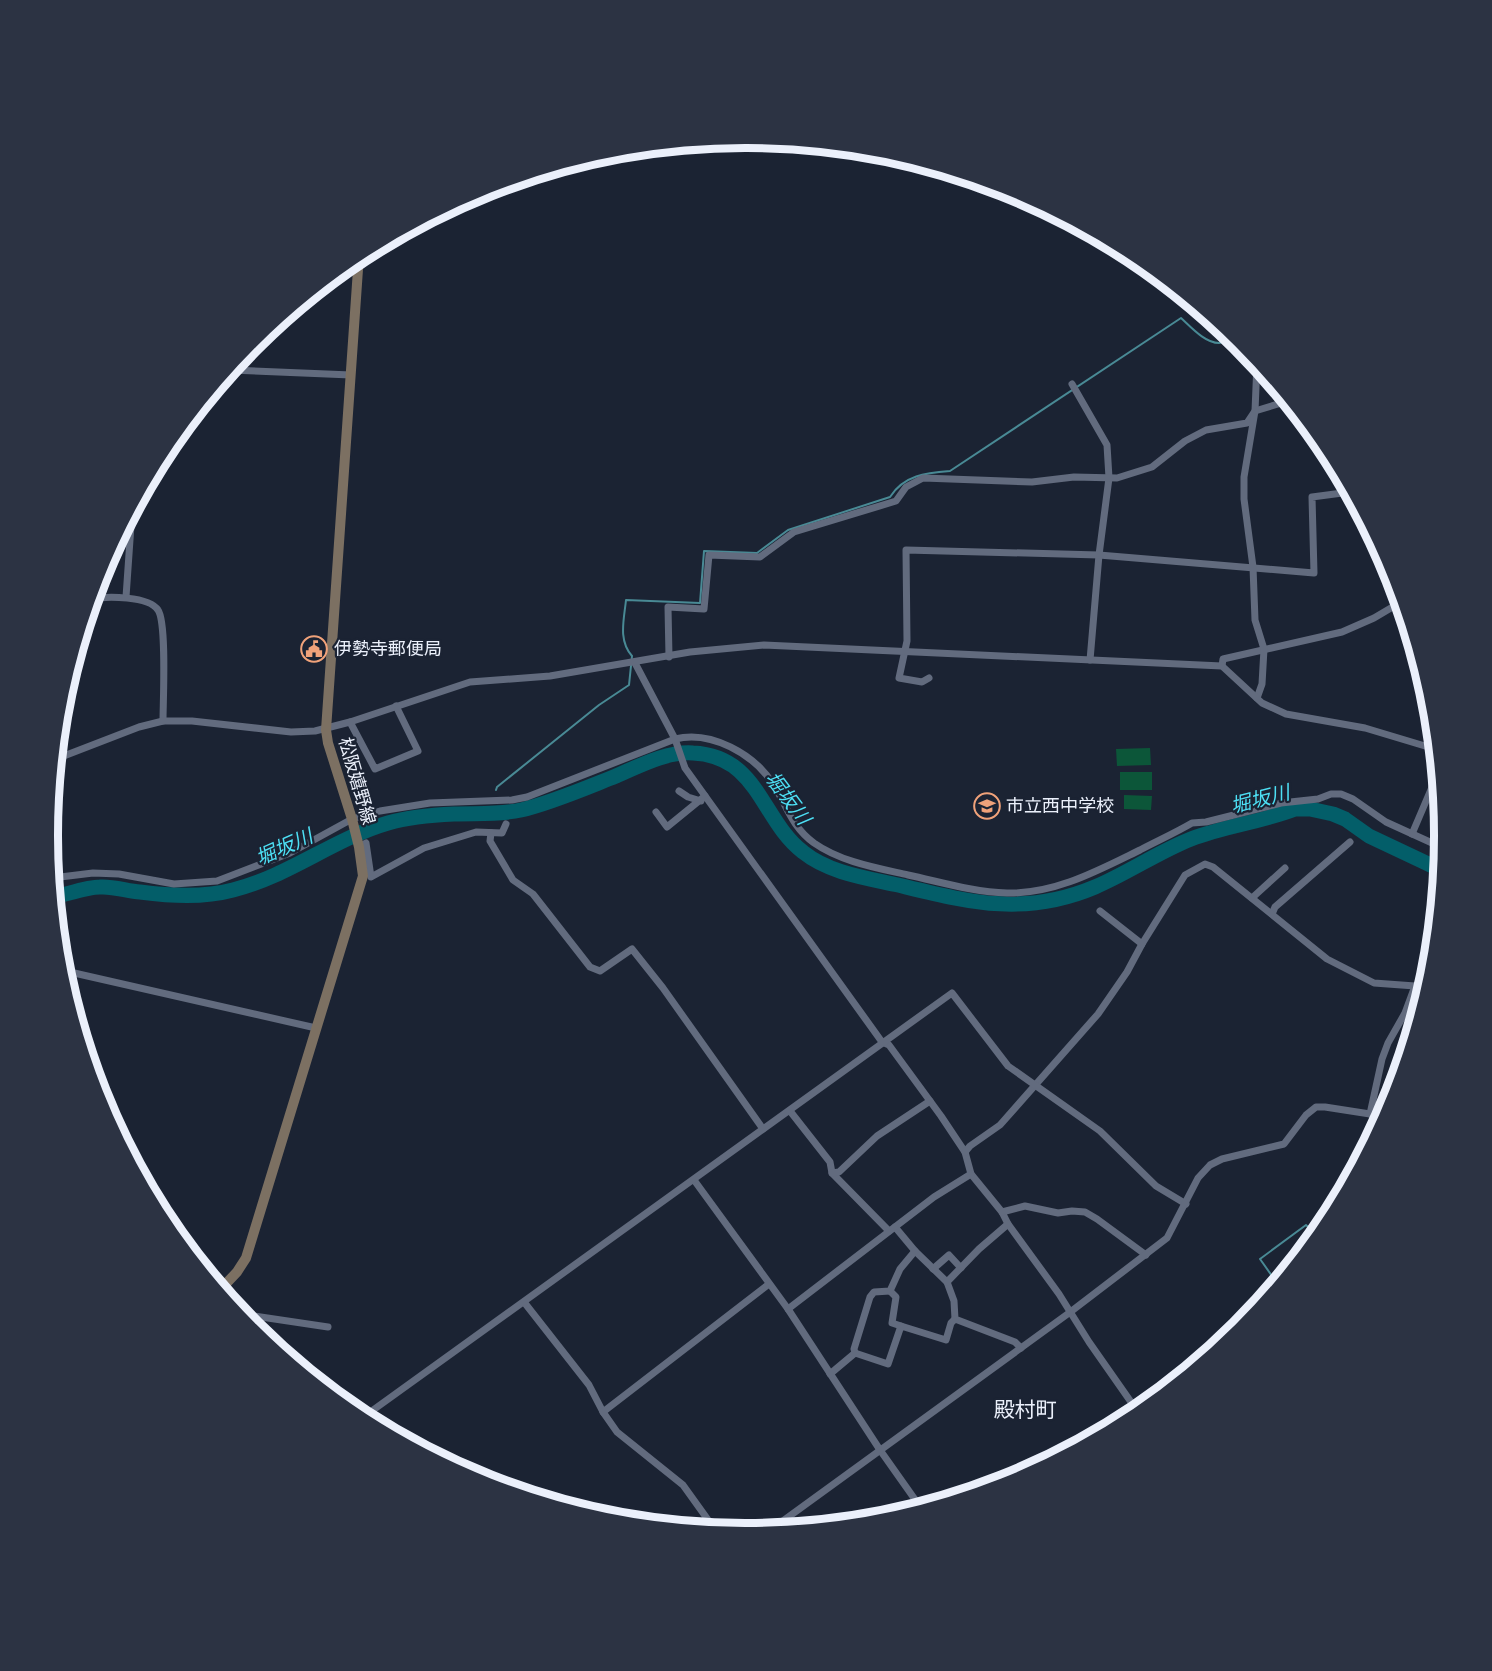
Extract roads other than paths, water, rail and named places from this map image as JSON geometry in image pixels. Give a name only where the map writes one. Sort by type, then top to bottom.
[{"type":"main road","name":"松阪嬉野線","points":[[225,1284],[246,1258],[363,876],[352,819],[326,730],[358,268]]},
{"type":"street","points":[[240,370],[351,375]]},
{"type":"street","points":[[1256,375],[1255,411],[1244,477],[1244,499],[1252,567],[1255,620],[1264,649],[1262,684],[1257,698]]},
{"type":"street","points":[[1072,384],[1107,445],[1108,478],[1090,660]]},
{"type":"street","points":[[669,657],[668,607],[704,609],[709,555],[760,557],[794,532],[896,501],[906,487],[923,478],[1032,482],[1074,477],[1117,478],[1152,467],[1185,441],[1206,430],[1247,423],[1255,411],[1280,403]]},
{"type":"street","points":[[928,678],[922,682],[899,678],[907,641],[906,550],[1099,555],[1314,573],[1312,497],[1342,493]]},
{"type":"street","points":[[126,597],[128,534]]},
{"type":"street","points":[[101,598],[126,597],[154,606],[160,612],[164,638],[163,721]]},
{"type":"street","points":[[1222,666],[1223,659],[1342,632],[1394,606]]},
{"type":"street","points":[[63,756],[163,721],[192,721],[291,732],[326,730],[470,682],[550,676],[690,652],[764,645],[1222,666],[1262,703],[1286,714],[1365,728],[1428,747]]},
{"type":"street","points":[[632,663],[676,741],[685,768],[703,799],[808,937],[882,1042],[889,1046],[930,1101],[965,1152],[971,1174],[1002,1212],[1132,1404]]},
{"type":"street","points":[[350,722],[375,770],[418,751],[396,706]]},
{"type":"street","points":[[60,877],[93,873],[119,874],[185,885],[218,881],[290,853],[352,819],[380,811],[430,803],[512,800],[526,797],[690,736],[710,739],[730,747],[751,760],[773,783],[787,812],[802,833],[833,854],[873,867],[975,890],[1018,892],[1054,888],[1109,865],[1192,823],[1206,822],[1281,803],[1318,799],[1331,795],[1341,794],[1353,799],[1386,822],[1434,844]]},
{"type":"street","points":[[1412,834],[1432,788]]},
{"type":"street","points":[[679,791],[688,797],[703,799]]},
{"type":"street","points":[[656,812],[667,827],[703,799]]},
{"type":"street","points":[[359,847],[366,843],[371,877],[424,848],[476,832],[502,833],[506,824]]},
{"type":"street","points":[[491,833],[490,841],[513,879],[533,894],[590,967],[600,971],[632,948],[763,1129]]},
{"type":"street","points":[[1272,914],[1275,906],[1350,842]]},
{"type":"street","points":[[965,1152],[1000,1125],[1098,1014],[1127,972],[1185,875],[1205,864],[1213,867],[1327,959],[1374,983],[1415,986],[1405,1013],[1382,1059],[1370,1114]]},
{"type":"street","points":[[1252,898],[1285,868]]},
{"type":"street","points":[[1100,911],[1142,944]]},
{"type":"street","points":[[73,973],[316,1028]]},
{"type":"street","points":[[371,1411],[952,993],[1008,1066],[1110,1139],[1161,1190],[1186,1204]]},
{"type":"street","points":[[832,1173],[839,1173],[877,1136],[930,1101]]},
{"type":"street","points":[[782,1522],[1167,1239],[1198,1178],[1210,1165],[1222,1159],[1284,1144],[1312,1109],[1325,1107],[1374,1116]]},
{"type":"street","points":[[790,1111],[830,1162],[832,1173],[947,1282],[954,1301],[955,1319],[951,1323],[946,1340],[892,1323],[896,1297],[890,1291],[874,1292],[870,1297],[854,1349],[855,1353]]},
{"type":"street","points":[[788,1310],[934,1197],[971,1174]]},
{"type":"street","points":[[694,1180],[788,1310],[917,1502]]},
{"type":"street","points":[[1002,1212],[1025,1206],[1058,1213],[1085,1212],[1146,1256]]},
{"type":"street","points":[[947,1282],[979,1249],[1008,1224]]},
{"type":"street","points":[[890,1291],[900,1269],[915,1251]]},
{"type":"street","points":[[933,1269],[949,1255],[961,1268]]},
{"type":"street","points":[[603,1412],[769,1284]]},
{"type":"street","points":[[524,1302],[589,1385],[617,1432],[683,1485],[710,1522]]},
{"type":"street","points":[[254,1316],[328,1327]]},
{"type":"street","points":[[955,1319],[1015,1342],[1021,1348]]},
{"type":"street","points":[[855,1353],[888,1364],[901,1326]]},
{"type":"street","points":[[830,1374],[855,1353]]},
{"type":"waterway","points":[[496,790],[599,705],[629,685],[632,656],[623,637],[626,600],[700,603],[704,551],[757,553],[788,530],[890,497],[902,484],[916,476],[950,471],[1181,318],[1209,340],[1219,343],[1223,341]]},
{"type":"waterway","name":"堀坂川","points":[[61,895],[100,887],[187,895],[233,890],[273,876],[348,838],[388,823],[429,816],[513,812],[545,803],[653,760],[683,753],[715,757],[732,765],[746,777],[789,839],[803,852],[824,865],[861,877],[973,901],[1020,904],[1044,902],[1069,896],[1095,887],[1191,839],[1295,809],[1310,809],[1333,814],[1345,819],[1369,836],[1433,866]]},
{"type":"waterway","points":[[1273,1277],[1260,1259],[1306,1225],[1310,1228]]},
{"type":"place","name":"伊勢寺郵便局","points":[[314,649]]},
{"type":"place","name":"市立西中学校","points":[[987,806]]},
{"type":"district","name":"殿村町","points":[[1025,1409]]}]
